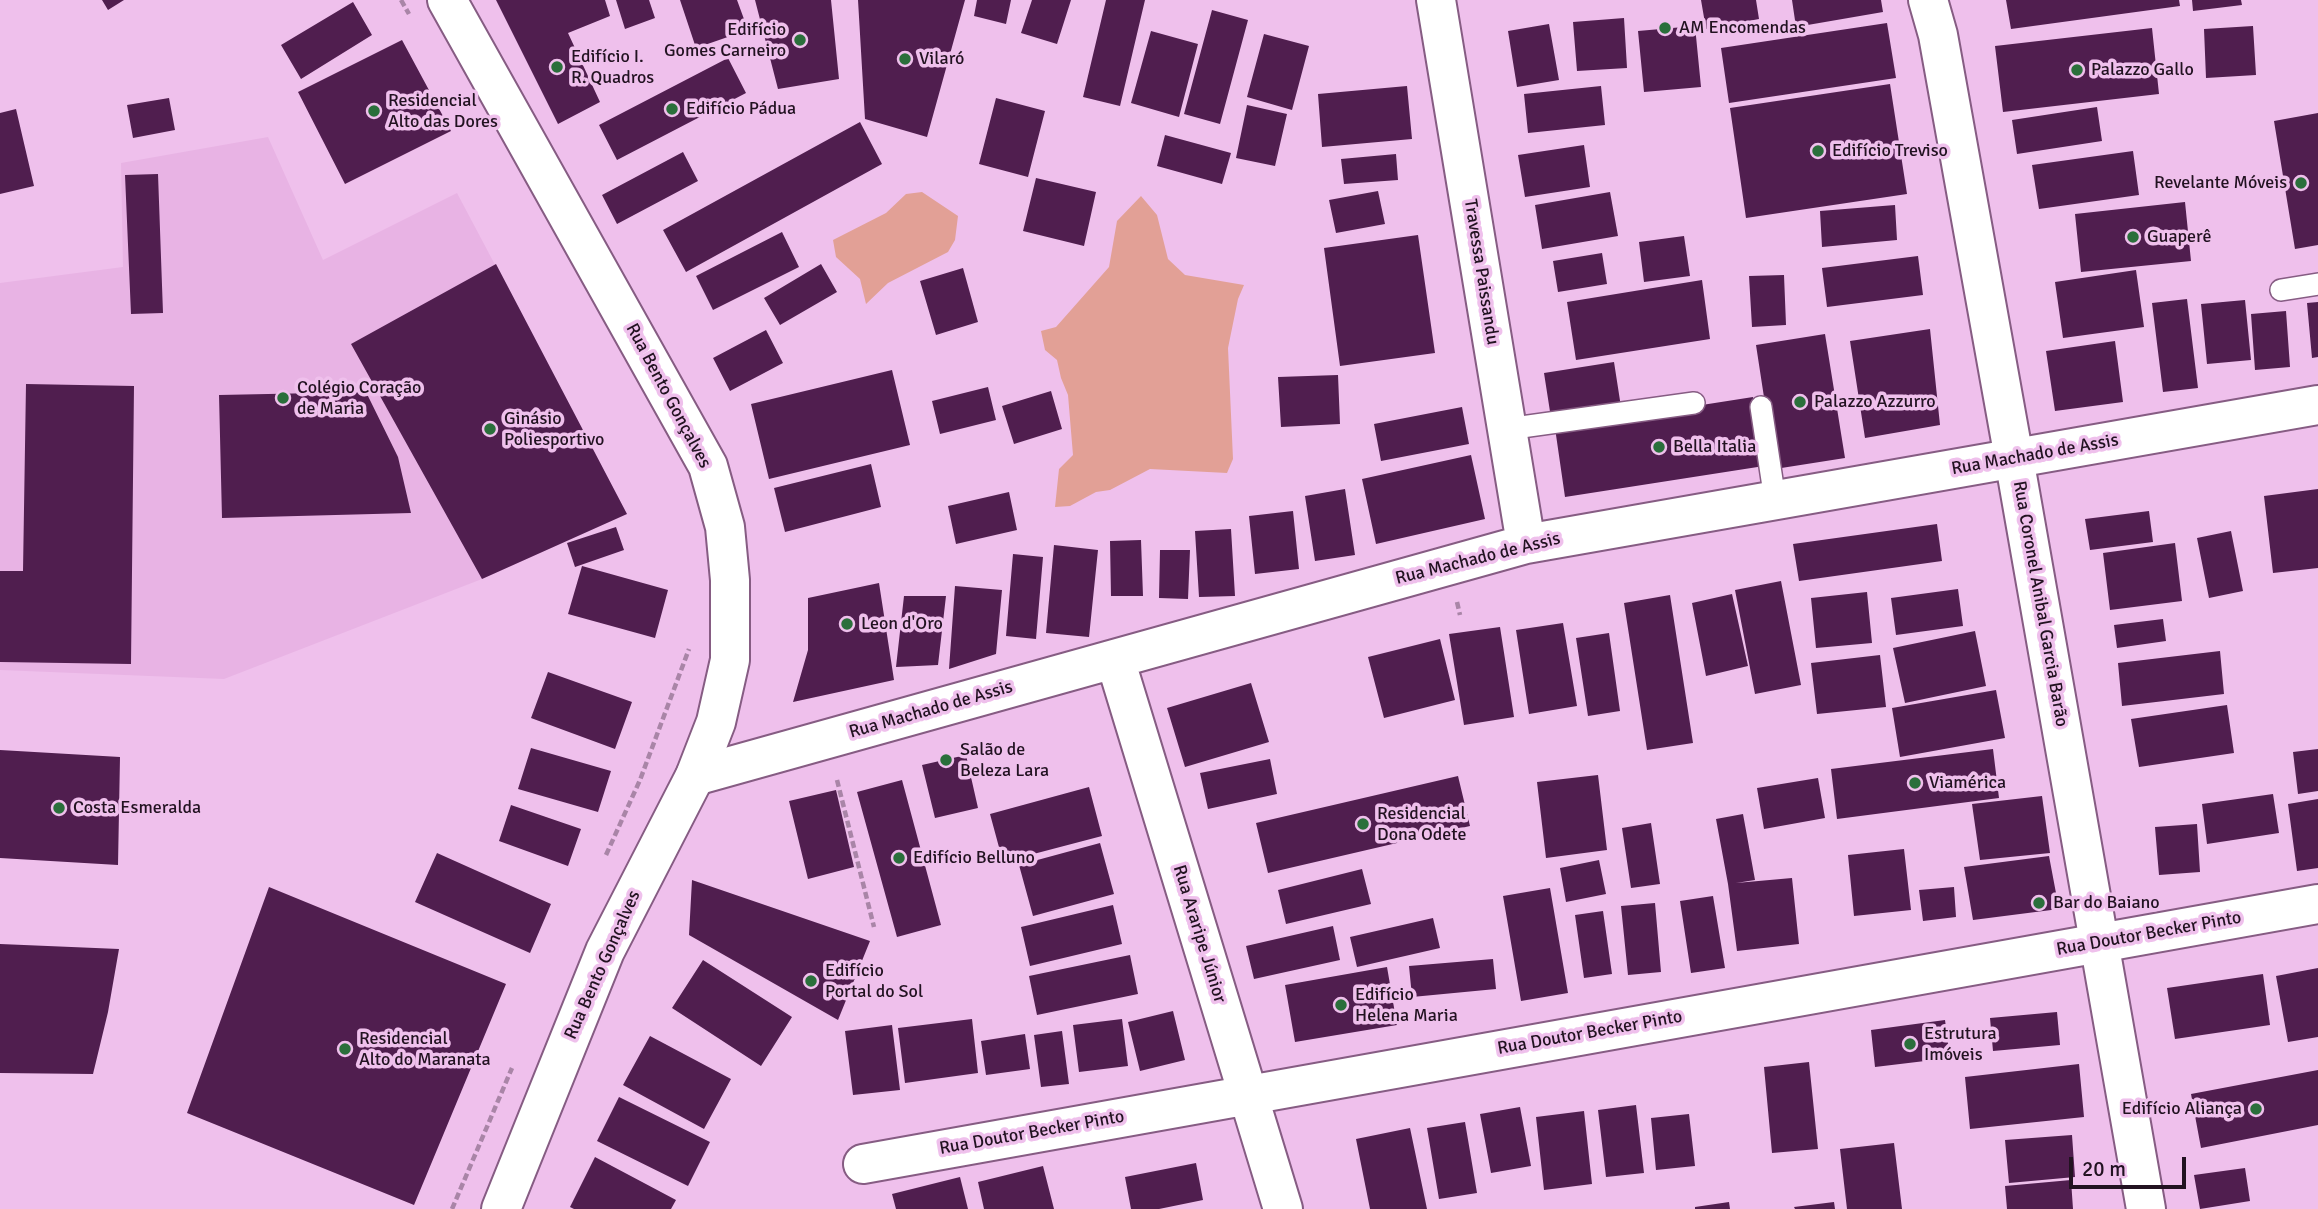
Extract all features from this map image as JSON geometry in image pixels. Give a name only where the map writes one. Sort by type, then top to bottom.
[{"type":"street","name":"Rua Bento Gonçalves","points":[[447,0],[708,466],[725,527],[730,580],[730,660],[716,722],[695,776],[605,951],[501,1209]]},
{"type":"street","name":"Travessa Paissandu","points":[[1436,0],[1525,544]]},
{"type":"street","name":"Rua Coronel Anibal Garcia Barão","points":[[1928,0],[1938,35],[2146,1209]]},
{"type":"street","name":"Rua Machado de Assis","points":[[695,776],[1525,544],[2318,405]]},
{"type":"street","name":"Rua Araripe Júnior","points":[[1115,659],[1283,1209]]},
{"type":"street","name":"Rua Doutor Becker Pinto","points":[[863,1164],[2318,904]]},
{"type":"lane","points":[[2281,290],[2318,284]]},
{"type":"lane","points":[[1507,429],[1694,403]]},
{"type":"lane","points":[[1761,407],[1775,500]]},
{"type":"path","points":[[401,0],[414,24]]},
{"type":"path","points":[[601,867],[662,725],[691,638]]},
{"type":"path","points":[[837,780],[874,927]]},
{"type":"path","points":[[452,1209],[514,1064]]},
{"type":"shaded area","name":"Colégio Coração de Maria","points":[[268,137],[323,260],[457,193],[627,514],[482,579],[224,679],[0,670],[0,283],[123,267],[121,163]]},
{"type":"shaded area","points":[[922,192],[958,216],[955,240],[948,252],[888,283],[866,304],[860,279],[836,257],[833,240],[886,213],[906,194]]},
{"type":"shaded area","points":[[1141,196],[1157,215],[1168,259],[1185,275],[1244,285],[1238,299],[1228,348],[1233,459],[1227,473],[1150,469],[1110,490],[1096,492],[1070,506],[1055,507],[1059,469],[1073,455],[1068,395],[1057,360],[1045,350],[1041,331],[1056,327],[1109,267],[1117,221]]},
{"type":"building","points":[[102,0],[124,0],[108,10]]},
{"type":"building","name":"Edifício I. R. Quadros","points":[[496,0],[605,0],[610,16],[568,33],[600,102],[558,124]]},
{"type":"building","points":[[616,0],[649,0],[655,18],[625,29]]},
{"type":"building","points":[[680,0],[737,0],[748,30],[696,48]]},
{"type":"building","name":"Edifício Gomes Carneiro","points":[[755,0],[831,0],[839,79],[778,89]]},
{"type":"building","name":"Vilaró","points":[[858,0],[965,0],[927,137],[865,119]]},
{"type":"building","points":[[977,0],[1011,0],[1006,24],[974,16]]},
{"type":"building","points":[[1032,0],[1071,0],[1057,44],[1021,33]]},
{"type":"building","points":[[1106,0],[1145,0],[1120,106],[1083,97]]},
{"type":"building","points":[[1701,0],[1756,0],[1759,19],[1706,29]]},
{"type":"building","points":[[1792,0],[1881,0],[1883,12],[1796,27]]},
{"type":"building","points":[[2006,0],[2179,0],[2180,6],[2011,29]]},
{"type":"building","points":[[2192,0],[2241,0],[2242,5],[2193,11]]},
{"type":"building","points":[[353,2],[372,35],[301,79],[281,45]]},
{"type":"building","points":[[1212,10],[1248,20],[1220,124],[1184,114]]},
{"type":"building","points":[[1624,18],[1627,68],[1577,71],[1573,22]]},
{"type":"building","points":[[1887,23],[1896,78],[1729,103],[1721,48]]},
{"type":"building","points":[[1549,24],[1559,80],[1517,87],[1508,31]]},
{"type":"building","points":[[1695,26],[1701,87],[1644,92],[1638,31]]},
{"type":"building","points":[[2253,26],[2256,75],[2206,78],[2204,29]]},
{"type":"building","name":"Palazzo Gallo","points":[[2152,28],[2159,94],[2003,112],[1995,46]]},
{"type":"building","points":[[1151,31],[1198,44],[1179,117],[1131,103]]},
{"type":"building","points":[[1264,34],[1309,46],[1292,110],[1247,97]]},
{"type":"building","name":"Residencial Alto das Dores","points":[[402,40],[451,131],[345,184],[298,92]]},
{"type":"building","name":"Edifício Pádua","points":[[728,58],[746,93],[617,160],[599,125]]},
{"type":"building","name":"Edifício Treviso","points":[[1890,84],[1907,194],[1746,218],[1730,108]]},
{"type":"building","points":[[1407,86],[1412,139],[1322,147],[1318,94]]},
{"type":"building","points":[[1601,86],[1605,125],[1528,133],[1524,94]]},
{"type":"building","points":[[169,98],[175,130],[133,138],[127,105]]},
{"type":"building","points":[[996,98],[1045,111],[1028,177],[979,164]]},
{"type":"building","points":[[1247,105],[1287,114],[1275,166],[1236,158]]},
{"type":"building","points":[[2097,107],[2102,141],[2017,154],[2012,120]]},
{"type":"building","points":[[16,109],[34,186],[0,194],[0,113]]},
{"type":"building","name":"Revelante Móveis","points":[[2318,113],[2318,245],[2295,249],[2274,121]]},
{"type":"building","points":[[860,122],[882,164],[686,272],[663,230]]},
{"type":"building","points":[[1165,135],[1231,153],[1222,184],[1157,166]]},
{"type":"building","points":[[1584,145],[1590,187],[1525,197],[1518,155]]},
{"type":"building","points":[[2133,151],[2139,195],[2039,209],[2032,165]]},
{"type":"building","points":[[683,152],[698,181],[617,224],[602,195]]},
{"type":"building","points":[[1396,154],[1398,180],[1344,184],[1341,159]]},
{"type":"building","points":[[158,174],[163,313],[131,314],[125,175]]},
{"type":"building","points":[[1036,178],[1096,192],[1084,246],[1023,231]]},
{"type":"building","points":[[1378,191],[1385,224],[1336,233],[1329,200]]},
{"type":"building","points":[[1610,192],[1618,236],[1542,249],[1535,205]]},
{"type":"building","name":"Guaperê","points":[[2185,202],[2191,261],[2081,272],[2075,214]]},
{"type":"building","points":[[1895,205],[1897,240],[1822,247],[1820,211]]},
{"type":"building","points":[[782,232],[799,267],[713,310],[696,276]]},
{"type":"building","points":[[1418,235],[1435,353],[1340,366],[1324,248]]},
{"type":"building","points":[[1684,236],[1690,276],[1644,282],[1639,242]]},
{"type":"building","points":[[1602,253],[1607,284],[1558,292],[1553,261]]},
{"type":"building","points":[[1918,256],[1923,295],[1827,307],[1822,268]]},
{"type":"building","name":"Ginásio Poliesportivo","points":[[496,264],[627,514],[482,579],[351,344]]},
{"type":"building","points":[[821,264],[837,292],[780,325],[764,298]]},
{"type":"building","points":[[963,268],[978,322],[936,335],[920,281]]},
{"type":"building","points":[[2136,270],[2144,327],[2063,338],[2055,282]]},
{"type":"building","points":[[1784,275],[1786,325],[1752,327],[1749,276]]},
{"type":"building","points":[[1702,280],[1710,339],[1576,360],[1567,302]]},
{"type":"building","points":[[2187,299],[2198,388],[2163,392],[2152,303]]},
{"type":"building","points":[[2245,300],[2251,360],[2207,364],[2201,304]]},
{"type":"building","points":[[2318,302],[2318,357],[2312,358],[2307,303]]},
{"type":"building","points":[[2286,311],[2290,367],[2255,370],[2251,314]]},
{"type":"building","points":[[1930,329],[1940,425],[1865,438],[1850,341]]},
{"type":"building","points":[[766,330],[783,363],[730,391],[713,358]]},
{"type":"building","name":"Palazzo Azzurro","points":[[1825,334],[1845,458],[1775,469],[1756,345]]},
{"type":"building","points":[[2115,341],[2123,402],[2055,411],[2046,351]]},
{"type":"building","points":[[1614,362],[1621,407],[1551,418],[1544,373]]},
{"type":"building","points":[[892,370],[910,445],[769,479],[751,404]]},
{"type":"building","points":[[1338,375],[1340,424],[1281,427],[1278,377]]},
{"type":"building","points":[[26,384],[134,386],[131,664],[0,662],[0,571],[23,571]]},
{"type":"building","points":[[988,387],[996,420],[940,434],[932,401]]},
{"type":"building","points":[[1051,391],[1062,429],[1014,444],[1002,406]]},
{"type":"building","points":[[366,392],[398,457],[411,513],[222,518],[219,395]]},
{"type":"building","name":"Bella Italia","points":[[1753,397],[1764,466],[1565,497],[1555,428]]},
{"type":"building","points":[[1462,407],[1469,444],[1381,461],[1374,424]]},
{"type":"building","points":[[1471,455],[1485,519],[1376,544],[1362,479]]},
{"type":"building","points":[[871,464],[881,507],[785,532],[774,488]]},
{"type":"building","points":[[1345,489],[1355,555],[1315,561],[1305,496]]},
{"type":"building","points":[[2318,489],[2318,568],[2273,573],[2264,496]]},
{"type":"building","points":[[1009,492],[1017,530],[956,544],[948,506]]},
{"type":"building","points":[[1293,511],[1299,569],[1255,574],[1249,516]]},
{"type":"building","points":[[2149,511],[2153,542],[2090,550],[2085,519]]},
{"type":"building","points":[[1937,524],[1942,561],[1799,581],[1793,544]]},
{"type":"building","points":[[616,527],[624,550],[575,567],[567,543]]},
{"type":"building","points":[[1231,529],[1235,596],[1199,597],[1195,531]]},
{"type":"building","points":[[2231,531],[2243,591],[2209,598],[2197,538]]},
{"type":"building","points":[[1141,540],[1143,596],[1111,596],[1110,541]]},
{"type":"building","points":[[2175,543],[2182,601],[2110,610],[2103,553]]},
{"type":"building","points":[[1054,545],[1098,550],[1089,637],[1046,633]]},
{"type":"building","points":[[1160,550],[1190,550],[1188,599],[1159,598]]},
{"type":"building","points":[[1013,554],[1043,557],[1036,639],[1006,636]]},
{"type":"building","points":[[582,566],[668,590],[655,638],[568,614]]},
{"type":"building","points":[[1781,581],[1801,685],[1755,694],[1735,590]]},
{"type":"building","name":"Leon d'Oro","points":[[879,583],[894,680],[793,702],[808,650],[808,598]]},
{"type":"building","points":[[955,586],[1002,590],[996,654],[949,669]]},
{"type":"building","points":[[1958,589],[1963,626],[1896,635],[1891,598]]},
{"type":"building","points":[[1867,592],[1872,643],[1816,648],[1811,598]]},
{"type":"building","points":[[1732,594],[1748,666],[1706,676],[1692,603]]},
{"type":"building","points":[[1670,595],[1693,743],[1647,750],[1624,603]]},
{"type":"building","points":[[904,596],[946,596],[938,665],[896,667]]},
{"type":"building","points":[[2163,619],[2166,641],[2117,648],[2114,625]]},
{"type":"building","points":[[1563,623],[1577,706],[1529,714],[1516,630]]},
{"type":"building","points":[[1500,627],[1514,717],[1464,725],[1449,634]]},
{"type":"building","points":[[1975,631],[1986,686],[1905,703],[1893,648]]},
{"type":"building","points":[[1609,633],[1620,711],[1588,716],[1576,638]]},
{"type":"building","points":[[1440,639],[1455,700],[1384,718],[1368,657]]},
{"type":"building","points":[[2220,651],[2224,694],[2122,706],[2118,663]]},
{"type":"building","points":[[1880,655],[1886,707],[1817,714],[1811,663]]},
{"type":"building","points":[[548,672],[632,702],[615,749],[531,718]]},
{"type":"building","points":[[1251,683],[1269,742],[1185,767],[1167,708]]},
{"type":"building","points":[[1996,690],[2005,738],[1900,757],[1892,708]]},
{"type":"building","points":[[2227,705],[2234,753],[2139,767],[2131,719]]},
{"type":"building","points":[[531,748],[611,771],[598,812],[518,789]]},
{"type":"building","name":"Viamérica","points":[[1993,749],[1999,798],[1837,819],[1831,769]]},
{"type":"building","points":[[2318,749],[2318,791],[2298,794],[2293,752]]},
{"type":"building","name":"Costa Esmeralda","points":[[0,750],[120,757],[118,865],[0,858]]},
{"type":"building","points":[[966,755],[978,808],[935,818],[922,765]]},
{"type":"building","points":[[1270,759],[1277,794],[1208,809],[1200,773]]},
{"type":"building","points":[[1598,775],[1607,850],[1546,858],[1537,782]]},
{"type":"building","name":"Residencial Dona Odete","points":[[1458,776],[1470,826],[1268,873],[1256,823]]},
{"type":"building","points":[[1818,778],[1825,818],[1764,829],[1757,788]]},
{"type":"building","name":"Edifício Belluno","points":[[902,780],[941,925],[897,937],[857,792]]},
{"type":"building","points":[[1089,787],[1102,836],[1003,862],[990,814]]},
{"type":"building","points":[[836,790],[854,867],[808,879],[789,801]]},
{"type":"building","points":[[2273,794],[2279,833],[2207,844],[2202,804]]},
{"type":"building","points":[[2042,796],[2050,853],[1980,860],[1972,804]]},
{"type":"building","points":[[2318,799],[2318,868],[2297,871],[2288,804]]},
{"type":"building","points":[[511,805],[581,829],[568,866],[499,841]]},
{"type":"building","points":[[1743,814],[1755,880],[1736,883],[1792,878],[1799,944],[1737,951],[1716,819]]},
{"type":"building","points":[[1651,823],[1660,884],[1631,888],[1622,828]]},
{"type":"building","points":[[2197,824],[2200,872],[2159,875],[2155,827]]},
{"type":"building","points":[[1100,843],[1114,894],[1033,916],[1019,865]]},
{"type":"building","points":[[1904,849],[1911,910],[1854,916],[1848,855]]},
{"type":"building","points":[[437,853],[551,904],[530,953],[415,902]]},
{"type":"building","points":[[2049,856],[2059,909],[1973,920],[1964,867]]},
{"type":"building","points":[[1599,860],[1606,894],[1566,902],[1560,868]]},
{"type":"building","points":[[1362,869],[1371,904],[1286,924],[1278,890]]},
{"type":"building","name":"Edifício Portal do Sol","points":[[692,880],[870,941],[838,1020],[689,935]]},
{"type":"building","name":"Residencial Alto do Maranata","points":[[269,887],[506,984],[414,1205],[187,1113]]},
{"type":"building","points":[[1954,887],[1956,917],[1923,921],[1919,890]]},
{"type":"building","points":[[1550,888],[1568,993],[1521,1001],[1503,896]]},
{"type":"building","points":[[1713,896],[1725,968],[1691,973],[1680,901]]},
{"type":"building","points":[[1655,903],[1661,972],[1628,975],[1621,906]]},
{"type":"building","points":[[1113,905],[1122,944],[1030,966],[1021,927]]},
{"type":"building","points":[[1603,911],[1612,974],[1584,978],[1575,915]]},
{"type":"building","points":[[1433,918],[1440,948],[1357,967],[1350,937]]},
{"type":"building","points":[[1333,926],[1340,960],[1254,979],[1246,946]]},
{"type":"building","points":[[0,944],[119,949],[93,1074],[0,1073]]},
{"type":"building","points":[[1130,955],[1138,994],[1037,1015],[1029,976]]},
{"type":"building","points":[[1493,959],[1496,989],[1412,997],[1409,966]]},
{"type":"building","points":[[703,960],[792,1017],[761,1066],[672,1008]]},
{"type":"building","name":"Edifício Helena Maria","points":[[1387,967],[1397,1025],[1295,1042],[1285,985]]},
{"type":"building","points":[[2318,968],[2318,1037],[2288,1042],[2276,976]]},
{"type":"building","points":[[2263,974],[2270,1025],[2175,1039],[2167,988]]},
{"type":"building","points":[[1173,1011],[1185,1060],[1140,1071],[1128,1022]]},
{"type":"building","points":[[2057,1012],[2060,1045],[1993,1051],[1990,1018]]},
{"type":"building","points":[[972,1019],[978,1073],[905,1083],[898,1028]]},
{"type":"building","points":[[1122,1019],[1128,1066],[1079,1072],[1073,1025]]},
{"type":"building","name":"Estrutura Imóveis","points":[[1945,1020],[1950,1058],[1875,1067],[1871,1030]]},
{"type":"building","points":[[892,1025],[900,1090],[853,1095],[845,1031]]},
{"type":"building","points":[[1062,1031],[1069,1084],[1041,1087],[1034,1035]]},
{"type":"building","points":[[1025,1034],[1030,1069],[986,1075],[981,1041]]},
{"type":"building","points":[[650,1036],[731,1079],[704,1129],[623,1085]]},
{"type":"building","points":[[1809,1062],[1818,1149],[1772,1153],[1764,1067]]},
{"type":"building","points":[[2079,1064],[2084,1117],[1970,1129],[1965,1077]]},
{"type":"building","name":"Edifício Aliança","points":[[2318,1070],[2318,1125],[2201,1148],[2191,1094]]},
{"type":"building","points":[[619,1097],[710,1142],[688,1186],[597,1141]]},
{"type":"building","points":[[1636,1105],[1644,1173],[1606,1177],[1598,1110]]},
{"type":"building","points":[[1520,1107],[1531,1166],[1491,1173],[1480,1114]]},
{"type":"building","points":[[1584,1111],[1592,1184],[1544,1190],[1536,1117]]},
{"type":"building","points":[[1689,1114],[1695,1166],[1656,1170],[1651,1118]]},
{"type":"building","points":[[1465,1122],[1477,1193],[1439,1199],[1427,1128]]},
{"type":"building","points":[[1410,1128],[1427,1209],[1370,1209],[1356,1139]]},
{"type":"building","points":[[2072,1135],[2075,1177],[2009,1183],[2005,1140]]},
{"type":"building","points":[[1894,1143],[1902,1209],[1847,1209],[1840,1149]]},
{"type":"building","points":[[595,1157],[676,1200],[671,1209],[570,1207]]},
{"type":"building","points":[[1196,1163],[1203,1200],[1159,1209],[1131,1209],[1125,1177]]},
{"type":"building","points":[[1043,1166],[1054,1209],[984,1209],[978,1182]]},
{"type":"building","points":[[2245,1168],[2250,1201],[2200,1209],[2194,1175]]},
{"type":"building","points":[[960,1177],[968,1209],[896,1209],[892,1194]]},
{"type":"building","points":[[2071,1180],[2073,1209],[2007,1209],[2005,1186]]},
{"type":"building","points":[[1729,1202],[1730,1209],[1695,1209],[1695,1207]]},
{"type":"building","points":[[1834,1202],[1835,1209],[1794,1207]]},
{"type":"place","name":"AM Encomendas","points":[[1665,28]]},
{"type":"place","name":"Edifício Gomes Carneiro","points":[[800,40]]},
{"type":"place","name":"Vilaró","points":[[905,59]]},
{"type":"place","name":"Edifício I. R. Quadros","points":[[557,67]]},
{"type":"place","name":"Palazzo Gallo","points":[[2077,70]]},
{"type":"place","name":"Edifício Pádua","points":[[672,109]]},
{"type":"place","name":"Residencial Alto das Dores","points":[[374,111]]},
{"type":"place","name":"Edifício Treviso","points":[[1818,151]]},
{"type":"place","name":"Revelante Móveis","points":[[2301,183]]},
{"type":"place","name":"Guaperê","points":[[2133,237]]},
{"type":"place","name":"Colégio Coração de Maria","points":[[283,398]]},
{"type":"place","name":"Palazzo Azzurro","points":[[1800,402]]},
{"type":"place","name":"Ginásio Poliesportivo","points":[[490,429]]},
{"type":"place","name":"Bella Italia","points":[[1659,447]]},
{"type":"place","name":"Leon d'Oro","points":[[847,624]]},
{"type":"place","name":"Salão de Beleza Lara","points":[[946,760]]},
{"type":"place","name":"Viamérica","points":[[1915,783]]},
{"type":"place","name":"Costa Esmeralda","points":[[59,808]]},
{"type":"place","name":"Residencial Dona Odete","points":[[1363,824]]},
{"type":"place","name":"Edifício Belluno","points":[[899,858]]},
{"type":"place","name":"Bar do Baiano","points":[[2039,903]]},
{"type":"place","name":"Edifício Portal do Sol","points":[[811,981]]},
{"type":"place","name":"Edifício Helena Maria","points":[[1341,1005]]},
{"type":"place","name":"Estrutura Imóveis","points":[[1910,1044]]},
{"type":"place","name":"Residencial Alto do Maranata","points":[[345,1049]]},
{"type":"place","name":"Edifício Aliança","points":[[2256,1109]]}]
